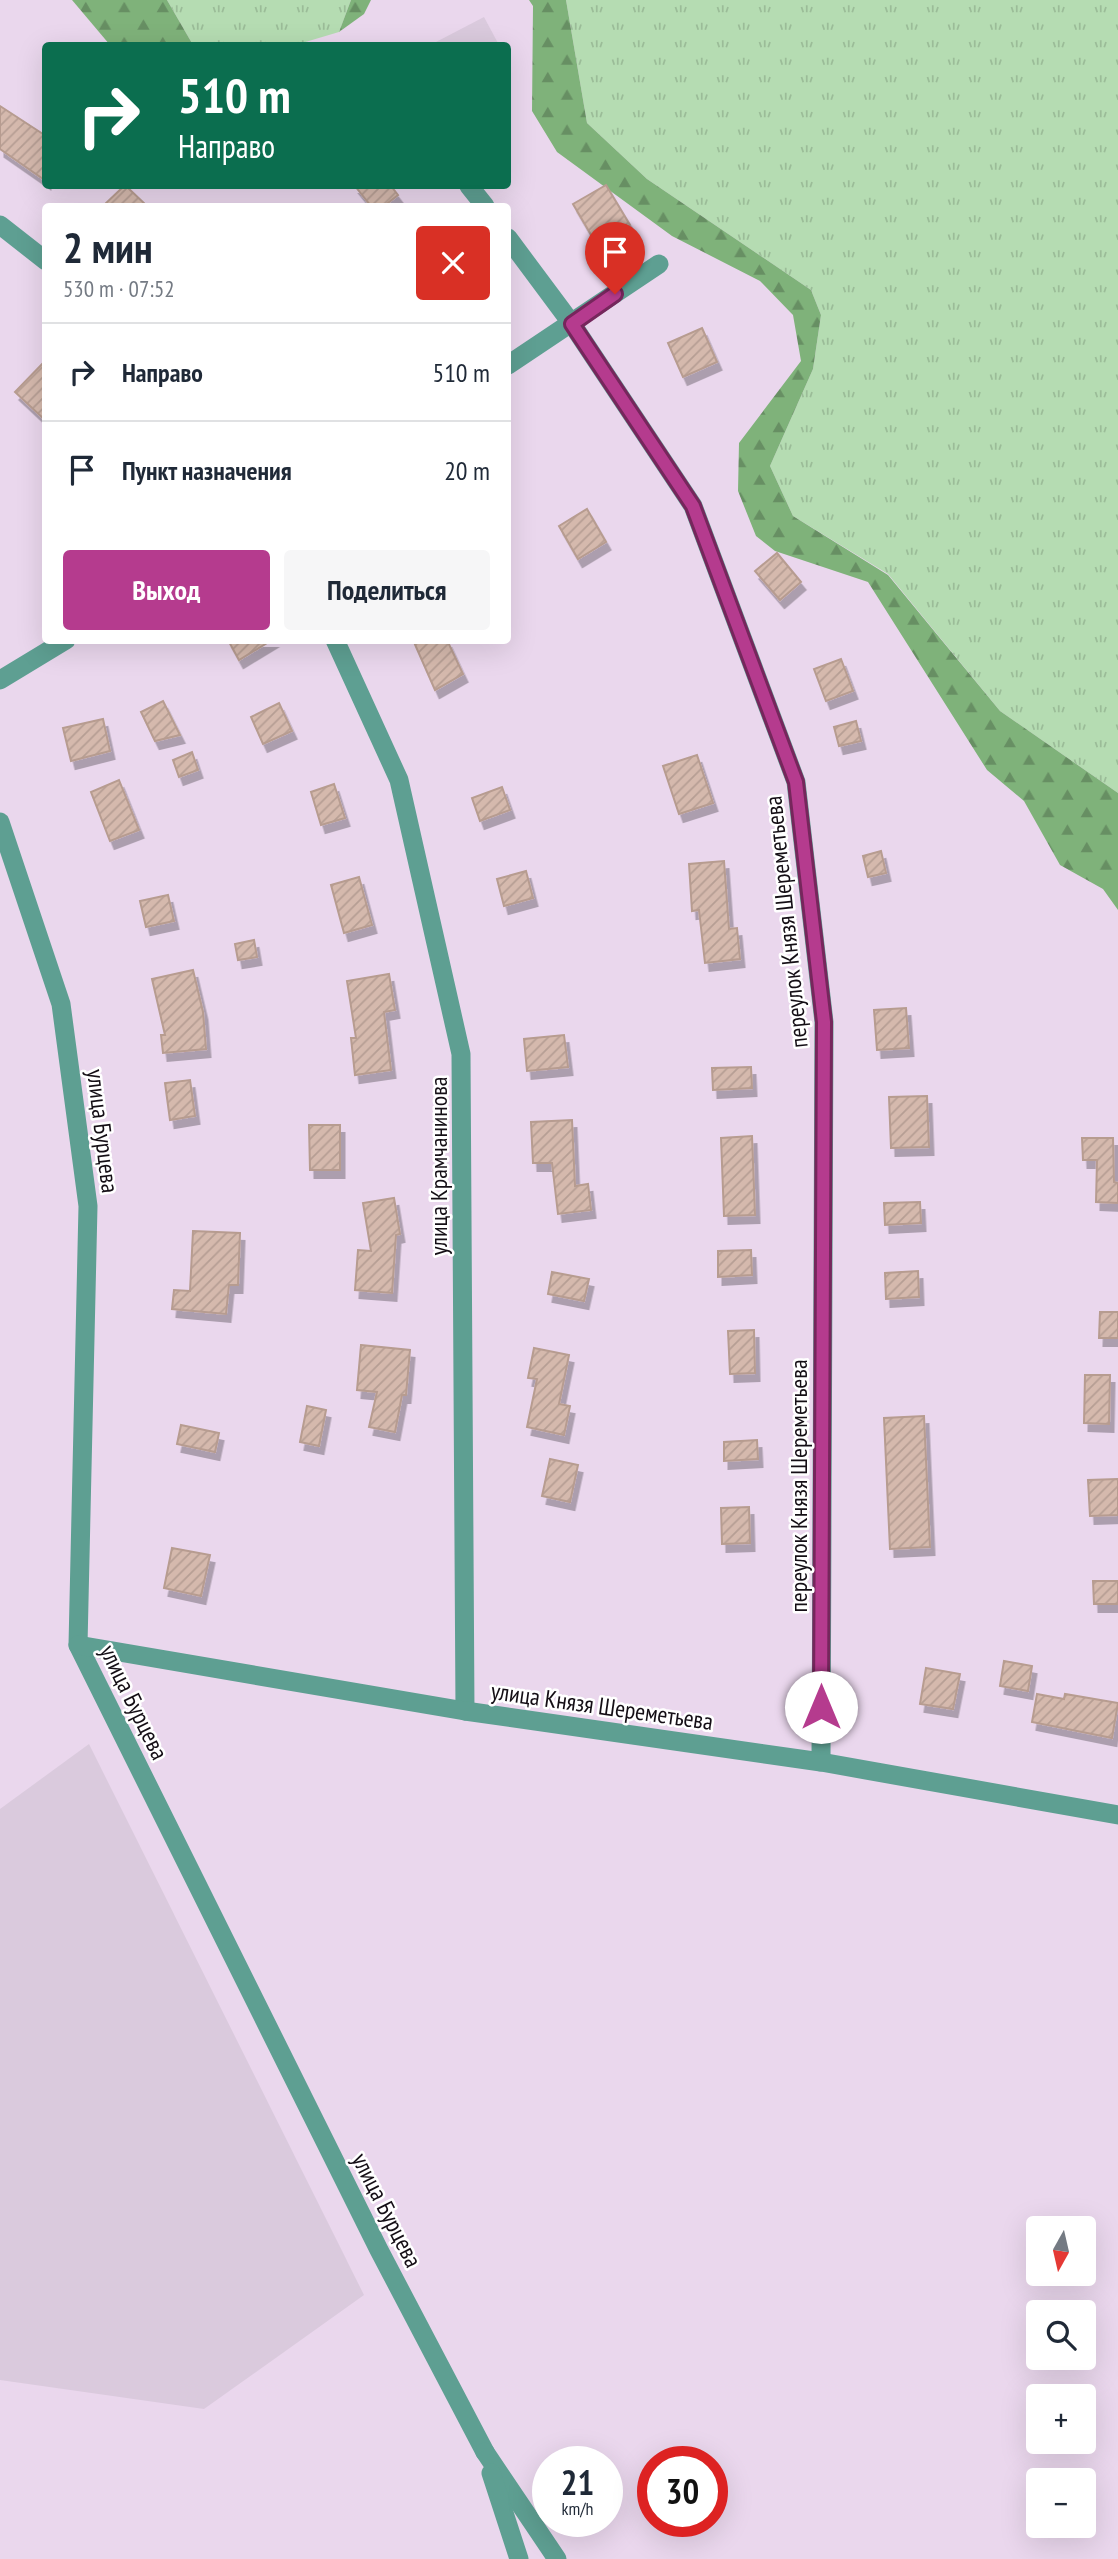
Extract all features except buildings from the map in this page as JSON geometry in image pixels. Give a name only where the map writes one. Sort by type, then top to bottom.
[{"type":"street","points":[[471,189],[483,203]]},
{"type":"street","points":[[0,225],[42,258]]},
{"type":"street","name":"переулок Князя Шереметьева","points":[[511,242],[572,324],[693,506],[796,782],[824,1022],[821,1762]]},
{"type":"street","points":[[511,363],[659,264]]},
{"type":"street","points":[[0,680],[59,644]]},
{"type":"street","name":"улица Крамчанинова","points":[[337,644],[399,780],[461,1054],[465,1711]]},
{"type":"street","name":"улица Бурцева","points":[[0,822],[61,1004],[88,1206],[78,1645],[379,2250],[485,2452],[557,2559]]},
{"type":"street","name":"улица Князя Шереметьева","points":[[78,1645],[465,1711],[821,1762],[1118,1815]]},
{"type":"street","name":"улица Бурцева","points":[[485,2452],[519,2559]]},
{"type":"shaded area","points":[[484,17],[497,42],[436,42]]},
{"type":"shaded area","points":[[89,1744],[364,2295],[204,2409],[0,2380],[0,1809]]},
{"type":"green space","points":[[72,0],[167,0],[191,42],[107,42]]},
{"type":"green space","points":[[167,0],[351,0],[339,32],[305,42],[191,42]]},
{"type":"green space","points":[[351,0],[371,0],[364,14],[339,32]]},
{"type":"green space","points":[[529,0],[566,0],[587,123],[647,179],[811,290],[821,315],[813,369],[770,466],[793,516],[888,575],[1000,711],[1118,793],[1118,910],[1103,889],[1060,865],[1024,801],[987,770],[868,582],[775,551],[756,536],[738,491],[739,443],[801,361],[793,315],[760,281],[672,236],[557,152],[532,111],[533,6]]},
{"type":"green space","points":[[566,0],[1118,0],[1118,793],[1000,711],[888,574],[793,516],[770,466],[813,369],[821,315],[811,290],[647,179],[587,123]]},
{"type":"route","points":[[615,294],[572,324],[693,506],[796,782],[824,1022],[821,1707]]}]
